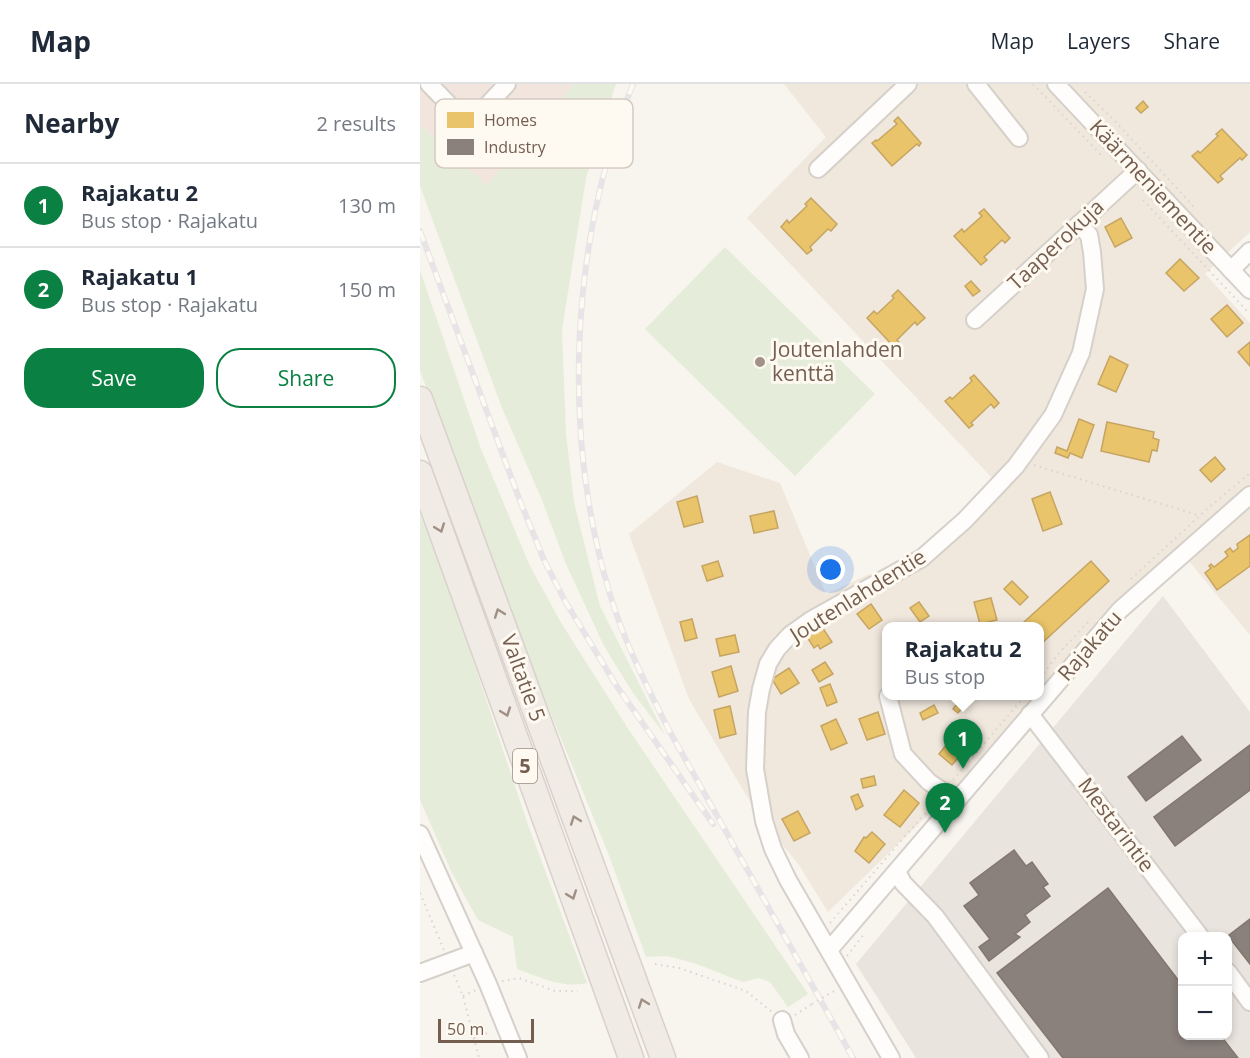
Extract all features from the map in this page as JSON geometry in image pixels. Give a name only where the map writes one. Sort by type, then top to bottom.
[{"type":"highway","name":"Valtatie 5","points":[[420,399],[663,1058]]},
{"type":"highway","name":"Valtatie 5","points":[[420,473],[631,1058]]},
{"type":"street","points":[[429,84],[444,99]]},
{"type":"street","points":[[493,99],[507,84]]},
{"type":"street","points":[[818,169],[908,84]]},
{"type":"street","points":[[976,84],[1018,138]]},
{"type":"street","name":"Käärmeniementie","points":[[1056,84],[1250,290]]},
{"type":"street","name":"Taaperokuja","points":[[975,320],[1138,170]]},
{"type":"street","name":"Joutenlahdentie","points":[[891,1058],[788,880],[773,849],[764,820],[754,769],[757,712],[768,664],[777,649],[811,620],[922,558],[965,520],[1020,461],[1053,415],[1081,353],[1095,289],[1089,235],[1079,224]]},
{"type":"street","points":[[1231,270],[1250,251]]},
{"type":"street","name":"Rajakatu","points":[[1044,698],[1120,610],[1248,501]]},
{"type":"street","points":[[889,700],[903,754],[922,776],[950,797]]},
{"type":"street","name":"Rajakatu","points":[[825,943],[897,871],[950,797],[1042,700]]},
{"type":"street","name":"Mestarintie","points":[[1030,714],[1197,932]]},
{"type":"street","points":[[420,834],[474,952],[518,1058]]},
{"type":"street","points":[[897,871],[903,883],[935,916],[1040,1058]]},
{"type":"street","points":[[420,973],[474,952]]},
{"type":"street","points":[[1232,979],[1250,1002]]},
{"type":"street","points":[[782,1020],[786,1034],[800,1058]]},
{"type":"path","points":[[1034,84],[1103,157]]},
{"type":"path","points":[[1084,91],[1114,120],[1196,210]]},
{"type":"path","points":[[1142,199],[1250,314]]},
{"type":"path","points":[[1020,461],[1199,515]]},
{"type":"path","points":[[825,943],[950,797],[1022,700]]},
{"type":"path","points":[[655,964],[679,968],[746,991],[782,1020],[799,1013],[834,991]]},
{"type":"path","points":[[463,996],[488,984],[519,978],[555,991],[578,991]]},
{"type":"path","points":[[474,1037],[488,1033]]},
{"type":"shaded area","points":[[420,84],[574,84],[561,99],[435,99],[435,138],[420,125]]},
{"type":"shaded area","points":[[784,84],[1250,84],[1250,232],[1205,274],[1250,323],[1250,635],[1184,555],[1044,702],[828,912],[799,865],[758,815],[689,699],[629,534],[717,462],[780,483],[826,594],[960,533],[994,480],[747,218],[826,137]]},
{"type":"shaded area","points":[[468,168],[502,168],[487,185]]},
{"type":"shaded area","points":[[1163,596],[1250,712],[1250,1058],[916,1058],[856,964]]},
{"type":"green space","points":[[574,84],[616,84],[611,99],[561,99]]},
{"type":"green space","points":[[420,125],[435,138],[435,168],[468,168],[487,185],[502,168],[589,168],[562,330],[566,434],[574,502],[600,606],[665,735],[633,693],[604,646],[566,564],[542,500],[502,408],[420,186]]},
{"type":"green space","name":"Joutenlahden kenttä","points":[[725,247],[875,394],[795,476],[645,329]]},
{"type":"green space","points":[[420,270],[481,449],[529,564],[560,621],[627,727],[808,994],[788,1007],[770,982],[759,978],[743,982],[694,963],[667,956],[646,957],[608,853],[524,648],[420,371]]},
{"type":"green space","points":[[420,514],[454,603],[527,822],[587,983],[560,983],[517,969],[513,937],[478,920],[452,873],[420,800]]},
{"type":"building: Homes","points":[[1143,101],[1148,107],[1141,113],[1136,108]]},
{"type":"building: Homes","points":[[898,117],[921,143],[892,166],[872,143],[897,124],[894,121]]},
{"type":"building: Homes","points":[[1222,129],[1247,155],[1242,160],[1240,158],[1220,176],[1223,179],[1218,183],[1192,156],[1198,151],[1200,153]]},
{"type":"building: Homes","points":[[811,198],[837,224],[831,231],[828,229],[810,247],[812,250],[807,254],[781,227],[787,220],[789,223],[807,206],[805,204]]},
{"type":"building: Homes","points":[[984,209],[1010,238],[1005,243],[1002,240],[984,257],[987,260],[981,265],[954,236],[962,229],[964,232],[982,216],[979,213]]},
{"type":"building: Homes","points":[[1121,218],[1132,238],[1115,247],[1105,227]]},
{"type":"building: Homes","points":[[1180,259],[1199,278],[1184,291],[1166,273]]},
{"type":"building: Homes","points":[[971,281],[980,291],[973,296],[965,286]]},
{"type":"building: Homes","points":[[898,290],[925,318],[917,325],[915,322],[897,340],[899,342],[894,347],[867,318],[874,311],[877,314],[894,298],[892,296]]},
{"type":"building: Homes","points":[[1227,305],[1243,323],[1227,337],[1211,319]]},
{"type":"building: Homes","points":[[1250,342],[1250,366],[1238,352]]},
{"type":"building: Homes","points":[[1110,356],[1128,365],[1116,392],[1098,384]]},
{"type":"building: Homes","points":[[974,375],[999,403],[994,408],[991,404],[971,423],[973,425],[969,428],[945,401],[950,397],[952,399],[972,381],[970,378]]},
{"type":"building: Homes","points":[[1079,419],[1094,425],[1082,458],[1070,453],[1068,458],[1055,453],[1057,447],[1067,451]]},
{"type":"building: Homes","points":[[1107,422],[1154,432],[1153,438],[1159,440],[1157,451],[1152,450],[1149,462],[1101,451]]},
{"type":"building: Homes","points":[[1215,457],[1225,469],[1211,482],[1200,470]]},
{"type":"building: Homes","points":[[1050,492],[1062,524],[1043,531],[1032,499]]},
{"type":"building: Homes","points":[[697,496],[703,522],[684,527],[677,502]]},
{"type":"building: Homes","points":[[774,511],[778,528],[754,533],[750,516]]},
{"type":"building: Homes","points":[[1250,535],[1250,566],[1217,590],[1205,573],[1211,568],[1209,566],[1211,564],[1214,567],[1228,556],[1225,552],[1230,548],[1233,552],[1238,548],[1237,544]]},
{"type":"building: Homes","points":[[718,561],[723,576],[707,581],[702,566]]},
{"type":"building: Homes","points":[[1091,561],[1109,581],[1044,641],[1044,622],[1024,622]]},
{"type":"building: Homes","points":[[1012,581],[1028,597],[1020,605],[1004,589]]},
{"type":"building: Homes","points":[[991,598],[997,620],[979,622],[974,602]]},
{"type":"building: Homes","points":[[919,602],[929,616],[920,622],[910,608]]},
{"type":"building: Homes","points":[[871,604],[882,620],[869,629],[857,614]]},
{"type":"building: Homes","points":[[692,619],[697,638],[685,641],[680,622]]},
{"type":"building: Homes","points":[[822,627],[832,642],[820,649],[818,645],[814,648],[807,637]]},
{"type":"building: Homes","points":[[735,635],[739,652],[720,656],[716,639]]},
{"type":"building: Homes","points":[[825,662],[833,674],[819,682],[812,670]]},
{"type":"building: Homes","points":[[731,666],[738,691],[719,697],[712,672]]},
{"type":"building: Homes","points":[[789,668],[799,683],[781,694],[772,679]]},
{"type":"building: Homes","points":[[830,684],[837,702],[827,706],[820,688]]},
{"type":"building: Homes","points":[[960,700],[966,703],[958,713],[953,709]]},
{"type":"building: Homes","points":[[934,705],[938,713],[923,720],[920,713]]},
{"type":"building: Homes","points":[[730,706],[736,734],[720,738],[714,710]]},
{"type":"building: Homes","points":[[878,712],[885,734],[867,740],[859,719]]},
{"type":"building: Homes","points":[[836,719],[847,743],[831,750],[821,726]]},
{"type":"building: Homes","points":[[955,734],[969,745],[952,765],[939,754]]},
{"type":"building: Homes","points":[[874,776],[876,785],[863,788],[861,779]]},
{"type":"building: Homes","points":[[904,790],[919,803],[900,827],[884,815]]},
{"type":"building: Homes","points":[[858,794],[863,806],[856,810],[851,797]]},
{"type":"building: Homes","points":[[798,811],[810,833],[794,841],[782,819]]},
{"type":"building: Homes","points":[[872,832],[885,844],[869,863],[855,851],[864,837],[866,838]]},
{"type":"building: Industry","points":[[1182,736],[1201,760],[1146,801],[1128,777]]},
{"type":"building: Industry","points":[[1250,745],[1250,790],[1175,846],[1154,817]]},
{"type":"building: Industry","points":[[1014,850],[1026,866],[1032,862],[1048,884],[1043,887],[1050,896],[1025,915],[1030,922],[1015,934],[1020,937],[989,961],[979,947],[990,939],[964,906],[979,895],[970,883]]},
{"type":"building: Industry","points":[[1108,888],[1178,980],[1178,1040],[1224,1040],[1238,1058],[1063,1058],[997,973]]},
{"type":"building: Industry","points":[[1250,919],[1250,964],[1232,941],[1232,933]]},
{"type":"railway","points":[[628,99],[633,84]]},
{"type":"railway","points":[[606,168],[596,206],[586,271],[580,336],[579,401],[584,466],[594,529],[609,591],[628,645],[670,732],[853,1058]]},
{"type":"railway","points":[[420,231],[544,560],[565,601],[616,685],[713,824]]},
{"type":"place","name":"Joutenlahden kenttä","points":[[760,362]]},
{"type":"place","name":"Rajakatu 2","points":[[963,769]]},
{"type":"place","name":"Rajakatu 1","points":[[945,833]]}]
